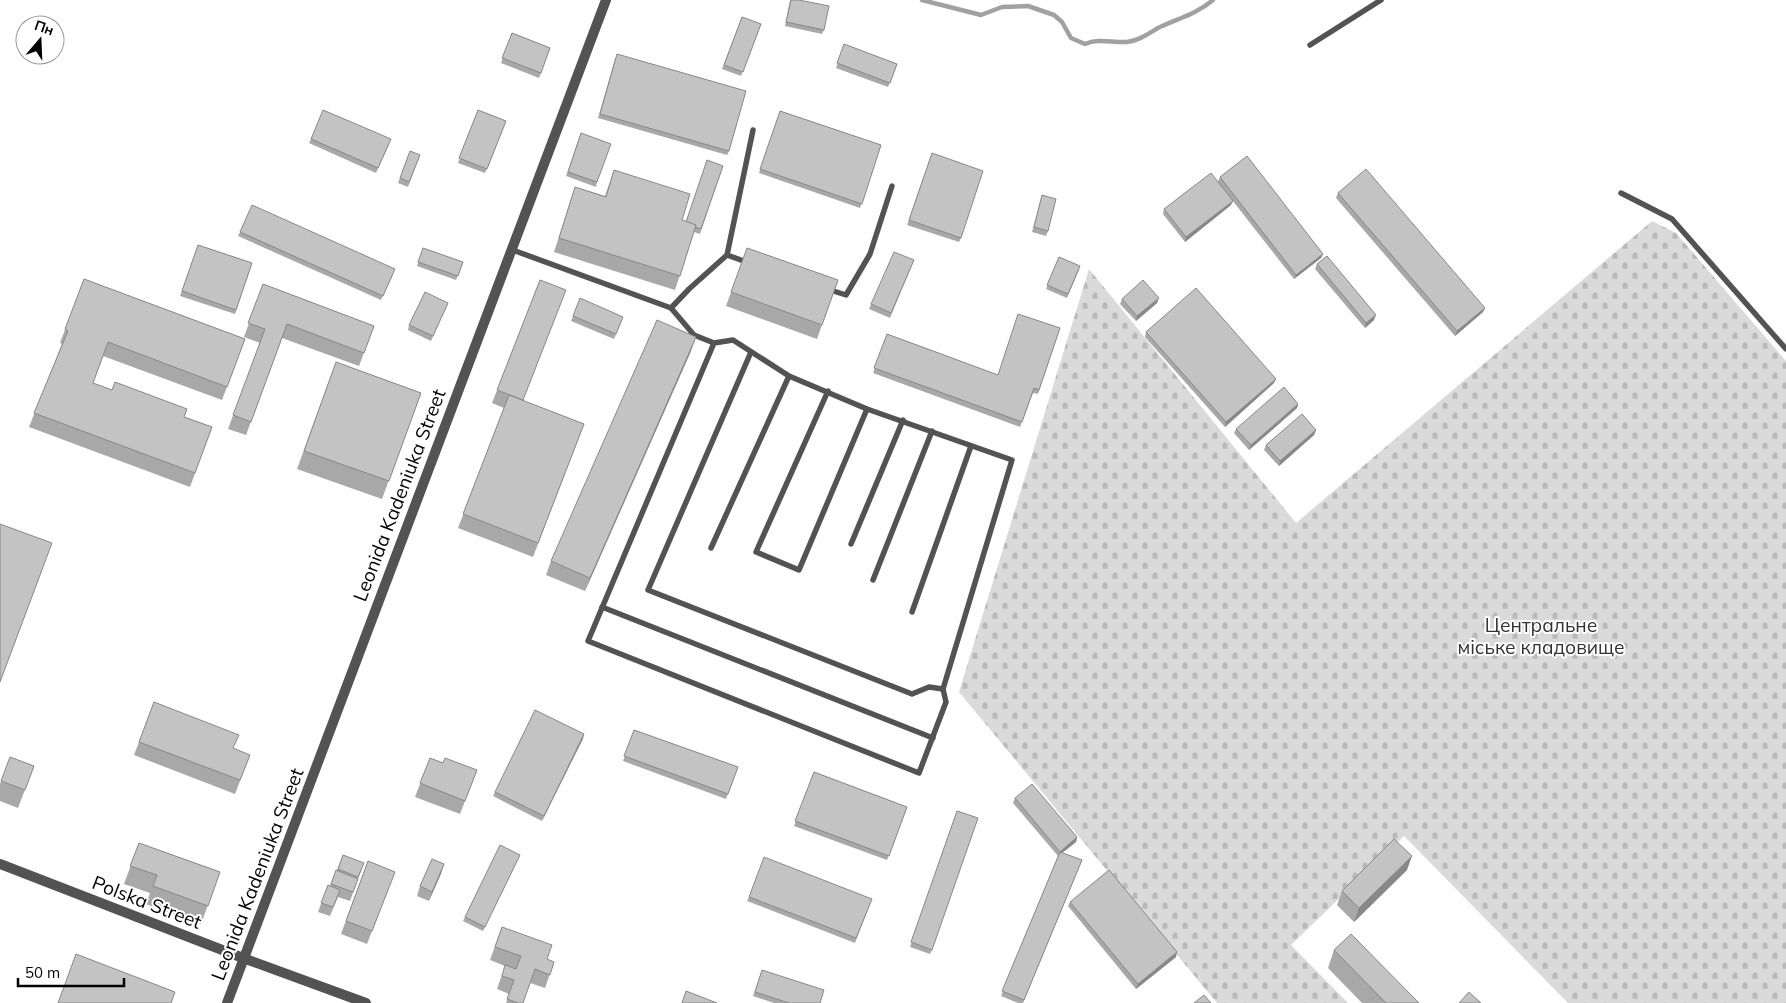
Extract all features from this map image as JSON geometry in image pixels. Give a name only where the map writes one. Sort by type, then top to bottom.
[{"type":"street","name":"Leonida Kadeniuka Street","points":[[227,1003],[510,249],[606,0]]},
{"type":"street","name":"Polska Street","points":[[0,864],[243,958],[366,1003]]},
{"type":"lane","points":[[1310,45],[1381,0]]},
{"type":"lane","points":[[671,308],[689,289],[728,255],[753,130]]},
{"type":"lane","points":[[818,286],[846,295],[870,254],[892,186]]},
{"type":"lane","points":[[1622,193],[1672,219],[1786,349]]},
{"type":"lane","points":[[510,249],[671,308],[694,335],[714,343],[734,340],[789,376],[867,409],[903,420],[1012,460],[943,689],[946,702],[919,773],[588,640],[714,343]]},
{"type":"lane","points":[[728,255],[755,264]]},
{"type":"lane","points":[[751,352],[648,590],[912,694],[929,687],[943,689]]},
{"type":"lane","points":[[711,548],[789,376]]},
{"type":"lane","points":[[828,391],[756,552],[799,570],[867,409]]},
{"type":"lane","points":[[851,544],[903,420]]},
{"type":"lane","points":[[873,580],[932,431]]},
{"type":"lane","points":[[912,612],[971,446]]},
{"type":"lane","points":[[602,607],[933,738]]},
{"type":"green space","name":"Центральне міське кладовище","points":[[1652,221],[1676,233],[1786,361],[1786,1003],[1568,1003],[1404,836],[1291,945],[1348,1003],[1217,1003],[959,692],[1089,269],[1296,523]]},
{"type":"building","points":[[791,0],[829,6],[824,30],[786,22]]},
{"type":"building","points":[[742,17],[761,24],[743,72],[724,65]]},
{"type":"building","points":[[512,33],[550,48],[541,73],[502,58]]},
{"type":"building","points":[[844,44],[897,64],[890,83],[837,63]]},
{"type":"building","points":[[617,54],[746,91],[729,151],[600,114]]},
{"type":"building","points":[[323,110],[391,139],[378,168],[311,139]]},
{"type":"building","points":[[478,110],[506,121],[487,169],[459,158]]},
{"type":"building","points":[[780,111],[881,145],[862,204],[760,169]]},
{"type":"building","points":[[581,133],[611,144],[597,182],[568,172]]},
{"type":"building","points":[[410,151],[420,155],[409,182],[400,178]]},
{"type":"building","points":[[932,153],[983,171],[961,238],[909,220]]},
{"type":"building","points":[[1247,156],[1323,254],[1296,275],[1220,177]]},
{"type":"building","points":[[707,160],[723,166],[701,229],[695,227],[696,225],[686,222]]},
{"type":"building","points":[[1366,169],[1485,308],[1457,331],[1338,193]]},
{"type":"building","points":[[614,170],[690,194],[682,220],[696,225],[680,276],[559,238],[575,187],[606,197]]},
{"type":"building","points":[[1211,173],[1233,201],[1186,237],[1164,209]]},
{"type":"building","points":[[1042,195],[1056,199],[1048,231],[1034,227]]},
{"type":"building","points":[[252,205],[395,269],[383,296],[240,232]]},
{"type":"building","points":[[198,245],[252,263],[236,310],[182,291]]},
{"type":"building","points":[[423,248],[463,262],[458,276],[418,262]]},
{"type":"building","points":[[747,248],[838,280],[822,325],[731,292]]},
{"type":"building","points":[[894,252],[914,260],[891,313],[871,304]]},
{"type":"building","points":[[1327,256],[1376,315],[1366,323],[1317,264]]},
{"type":"building","points":[[1059,257],[1080,266],[1068,294],[1047,285]]},
{"type":"building","points":[[84,279],[245,339],[227,387],[108,342],[93,383],[112,390],[115,382],[187,409],[184,417],[212,427],[195,473],[34,413],[68,331],[65,329]]},
{"type":"building","points":[[540,280],[566,290],[523,400],[497,390]]},
{"type":"building","points":[[1143,280],[1159,298],[1137,316],[1122,299]]},
{"type":"building","points":[[263,284],[374,326],[364,353],[287,324],[251,422],[233,415],[265,329],[248,323]]},
{"type":"building","points":[[1196,288],[1276,379],[1226,422],[1146,332]]},
{"type":"building","points":[[425,292],[448,303],[433,336],[409,325]]},
{"type":"building","points":[[580,298],[623,317],[616,334],[573,316]]},
{"type":"building","points":[[1018,314],[1060,328],[1039,390],[1034,388],[1022,422],[874,368],[887,334],[998,375]]},
{"type":"building","points":[[657,320],[696,337],[590,578],[551,561]]},
{"type":"building","points":[[336,362],[421,393],[389,481],[304,451]]},
{"type":"building","points":[[1284,387],[1298,404],[1251,445],[1236,429]]},
{"type":"building","points":[[509,395],[584,424],[538,543],[463,514]]},
{"type":"building","points":[[1302,414],[1316,430],[1280,461],[1266,445]]},
{"type":"building","points":[[0,524],[52,543],[0,682]]},
{"type":"building","points":[[154,702],[239,735],[233,748],[250,755],[240,780],[139,742]]},
{"type":"building","points":[[535,710],[584,734],[544,816],[495,792]]},
{"type":"building","points":[[634,730],[738,767],[728,794],[624,756]]},
{"type":"building","points":[[10,757],[34,766],[25,790],[1,781]]},
{"type":"building","points":[[430,758],[443,763],[445,758],[477,770],[465,801],[420,783]]},
{"type":"building","points":[[814,772],[907,807],[889,856],[795,821]]},
{"type":"building","points":[[1032,784],[1077,837],[1060,852],[1015,798]]},
{"type":"building","points":[[957,811],[978,818],[932,950],[911,942]]},
{"type":"building","points":[[1394,839],[1412,856],[1359,908],[1342,891]]},
{"type":"building","points":[[139,843],[220,872],[208,906],[153,886],[157,875],[130,866]]},
{"type":"building","points":[[500,845],[520,855],[485,927],[465,917]]},
{"type":"building","points":[[1060,852],[1082,860],[1024,1000],[1002,991]]},
{"type":"building","points":[[343,855],[364,863],[358,877],[338,869]]},
{"type":"building","points":[[764,857],[872,899],[856,938],[749,897]]},
{"type":"building","points":[[432,859],[444,864],[432,892],[420,886]]},
{"type":"building","points":[[368,861],[395,872],[372,931],[346,921]]},
{"type":"building","points":[[336,870],[358,879],[353,892],[331,884]]},
{"type":"building","points":[[1109,870],[1177,952],[1138,984],[1070,902]]},
{"type":"building","points":[[328,885],[340,890],[333,907],[321,903]]},
{"type":"building","points":[[502,927],[552,945],[547,959],[554,962],[550,975],[535,969],[523,1003],[507,999],[514,980],[502,976],[505,965],[516,969],[521,956],[495,947]]},
{"type":"building","points":[[1351,934],[1419,1003],[1386,1003],[1334,950]]},
{"type":"building","points":[[76,954],[175,992],[171,1003],[58,1003]]},
{"type":"building","points":[[762,970],[824,990],[820,1003],[789,1003],[755,992]]},
{"type":"building","points":[[686,991],[717,1003],[682,1003]]},
{"type":"building","points":[[1469,992],[1481,1003],[1459,1003]]},
{"type":"building","points":[[1204,995],[1211,1003],[1194,1003]]},
{"type":"waterway","points":[[922,0],[981,15],[1002,7],[1028,6],[1054,15],[1062,22],[1071,38],[1085,44],[1095,41],[1127,42],[1135,40],[1193,13],[1213,0]]}]
